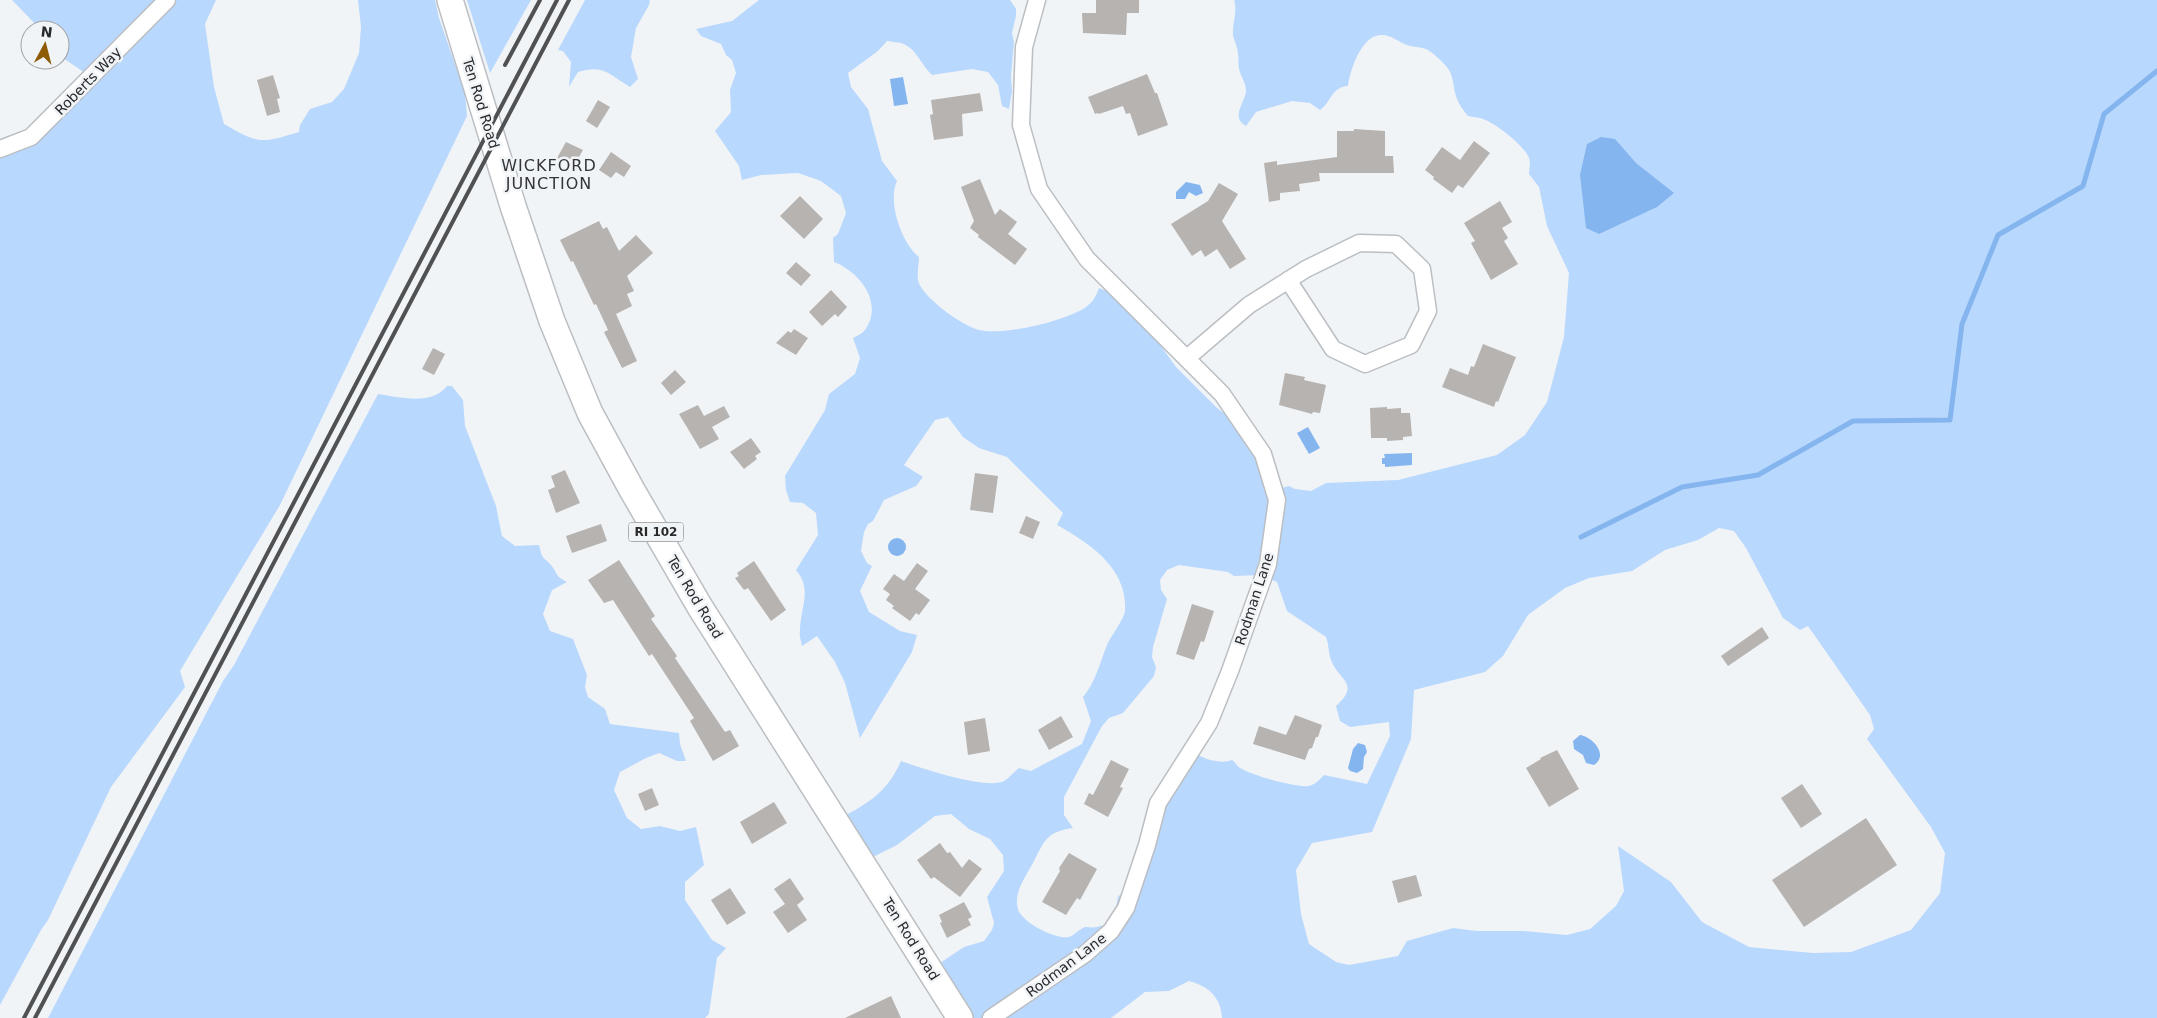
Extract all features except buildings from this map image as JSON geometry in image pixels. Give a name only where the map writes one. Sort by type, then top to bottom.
[{"type":"main road","name":"Ten Rod Road","points":[[450,0],[513,206],[552,321],[590,413],[700,607],[960,1018]]},
{"type":"street","name":"Roberts Way","points":[[0,149],[31,138],[167,0]]},
{"type":"street","name":"Rodman Lane","points":[[991,1018],[1085,954],[1111,931],[1126,908],[1147,845],[1158,803],[1209,723],[1230,671],[1268,564],[1277,500],[1263,454],[1222,394],[1087,259],[1039,189],[1021,125],[1024,47],[1037,0]]},
{"type":"street","points":[[1187,358],[1249,305],[1288,280],[1358,243],[1396,244],[1422,269],[1428,311],[1411,345],[1365,364],[1333,349],[1288,280]]},
{"type":"shaded area","points":[[12,0],[216,0],[205,24],[214,87],[224,124],[254,139],[269,140],[299,132],[300,125],[310,109],[332,102],[344,89],[359,53],[361,27],[358,0],[435,0],[439,18],[465,93],[467,116],[280,505],[180,671],[185,687],[111,787],[48,920],[0,1005],[0,146],[21,139],[88,75],[70,63],[70,20],[31,20]]},
{"type":"shaded area","points":[[467,0],[531,0],[490,73]]},
{"type":"shaded area","points":[[585,0],[650,0],[636,28],[631,57],[638,79],[630,87],[611,74],[594,69],[578,72],[569,87],[571,62],[563,51],[558,50]]},
{"type":"shaded area","points":[[759,0],[1010,0],[1016,9],[1016,16],[1012,33],[1014,42],[1011,76],[1012,91],[1009,109],[1002,106],[998,85],[988,72],[972,69],[932,75],[909,47],[900,43],[887,41],[878,51],[848,73],[851,87],[868,109],[882,161],[897,181],[894,190],[895,211],[907,243],[919,257],[919,284],[925,293],[956,319],[972,328],[990,331],[1018,329],[1050,322],[1077,312],[1088,305],[1094,299],[1099,288],[1109,292],[1153,335],[1176,367],[1216,407],[1236,423],[1251,447],[1261,469],[1265,488],[1274,490],[1289,486],[1295,489],[1311,491],[1326,483],[1398,480],[1497,455],[1525,435],[1547,402],[1564,337],[1569,273],[1547,226],[1539,187],[1529,174],[1530,160],[1526,153],[1508,134],[1486,120],[1468,116],[1457,99],[1449,70],[1439,58],[1426,49],[1407,45],[1385,35],[1375,36],[1363,46],[1358,54],[1351,71],[1348,86],[1338,89],[1320,110],[1310,103],[1292,101],[1256,112],[1246,126],[1241,122],[1239,114],[1246,91],[1239,69],[1238,51],[1233,35],[1234,0],[2157,0],[2157,1018],[1222,1018],[1219,1004],[1208,989],[1189,981],[1169,991],[1145,992],[1111,1018],[954,1018],[928,971],[964,947],[984,941],[992,930],[994,923],[987,897],[1004,871],[1003,855],[990,839],[969,829],[951,814],[935,816],[897,845],[859,864],[833,822],[865,804],[881,791],[895,773],[901,761],[953,777],[983,783],[995,783],[1004,781],[1019,768],[1031,771],[1082,744],[1091,721],[1083,697],[1094,679],[1107,645],[1124,614],[1124,596],[1120,582],[1104,559],[1082,540],[1057,525],[1063,513],[1007,457],[979,448],[963,437],[948,417],[935,420],[904,465],[923,477],[916,486],[884,500],[873,521],[868,524],[864,532],[861,551],[867,563],[872,566],[860,591],[869,612],[900,631],[917,635],[912,652],[860,738],[845,683],[835,662],[817,636],[802,646],[800,633],[805,592],[801,577],[796,570],[818,535],[816,513],[803,503],[790,502],[786,490],[785,476],[825,410],[829,394],[855,374],[860,358],[853,338],[864,331],[870,320],[872,309],[870,299],[860,281],[844,267],[834,262],[833,238],[838,234],[846,213],[841,196],[821,181],[798,173],[761,175],[742,180],[739,166],[715,131],[731,112],[730,90],[736,73],[732,60],[726,55],[721,44],[701,36],[696,29],[732,21]],"holes":[[[1719,528],[1734,531],[1746,548],[1783,618],[1800,630],[1808,626],[1870,715],[1874,729],[1867,739],[1931,827],[1945,853],[1940,893],[1911,930],[1851,952],[1813,953],[1749,947],[1702,922],[1671,882],[1618,846],[1624,891],[1616,906],[1590,929],[1567,935],[1523,931],[1477,931],[1453,928],[1407,941],[1398,956],[1349,965],[1336,962],[1309,944],[1301,914],[1296,870],[1312,843],[1372,832],[1411,739],[1414,690],[1485,672],[1503,656],[1528,615],[1565,588],[1589,578],[1632,571],[1665,550],[1698,540]],[[1179,565],[1228,572],[1234,576],[1261,575],[1277,582],[1287,611],[1326,637],[1331,660],[1348,687],[1347,692],[1336,706],[1340,721],[1350,727],[1389,722],[1390,736],[1367,784],[1324,775],[1317,782],[1310,785],[1294,785],[1246,771],[1232,760],[1224,762],[1215,761],[1198,755],[1167,804],[1125,893],[1118,896],[1115,911],[1110,920],[1097,927],[1085,927],[1069,937],[1056,936],[1040,929],[1025,919],[1018,909],[1017,897],[1024,879],[1047,838],[1057,832],[1073,828],[1064,815],[1064,797],[1102,726],[1109,718],[1123,713],[1154,676],[1156,667],[1152,657],[1153,647],[1167,599],[1161,590],[1160,580],[1167,570]]]},
{"type":"shaded area","points":[[903,77],[908,104],[894,106],[890,79]]},
{"type":"shaded area","points":[[1601,137],[1615,139],[1636,163],[1674,193],[1657,207],[1599,234],[1586,228],[1580,175],[1587,144]]},
{"type":"shaded area","points":[[1186,182],[1200,185],[1203,193],[1196,196],[1189,192],[1185,199],[1176,199],[1176,192]]},
{"type":"shaded area","points":[[447,386],[452,386],[463,400],[465,426],[496,506],[502,536],[515,546],[539,545],[543,557],[558,576],[567,582],[552,590],[543,614],[550,631],[573,639],[587,675],[585,687],[588,697],[605,709],[610,724],[679,733],[680,744],[686,761],[677,761],[659,753],[646,758],[620,772],[614,790],[627,818],[641,829],[660,826],[680,831],[696,827],[704,865],[685,882],[685,900],[712,940],[726,948],[717,958],[709,1014],[705,1018],[48,1018],[223,681],[234,665],[378,394],[415,399],[424,398],[441,392]]},
{"type":"shaded area","points":[[1308,427],[1320,448],[1309,454],[1297,433]]},
{"type":"shaded area","points":[[1412,453],[1412,465],[1385,467],[1385,464],[1382,464],[1382,458],[1385,458],[1384,454]]},
{"type":"shaded area","points":[[893,538],[901,538],[906,543],[904,554],[893,556],[888,551],[888,543]]},
{"type":"shaded area","points":[[1580,735],[1590,739],[1598,747],[1600,756],[1594,765],[1586,763],[1583,755],[1574,749],[1573,741]]},
{"type":"shaded area","points":[[1358,743],[1365,745],[1367,752],[1364,757],[1363,769],[1357,773],[1350,771],[1348,768],[1353,749]]},
{"type":"waterway","points":[[1581,537],[1682,487],[1758,475],[1853,421],[1950,420],[1962,324],[1998,235],[2083,186],[2104,114],[2157,71]]},
{"type":"railway","points":[[505,65],[540,0]]},
{"type":"railway","points":[[24,1018],[557,0]]},
{"type":"railway","points":[[35,1018],[569,0]]},
{"type":"district","name":"WICKFORD JUNCTION","points":[[549,174]]}]
